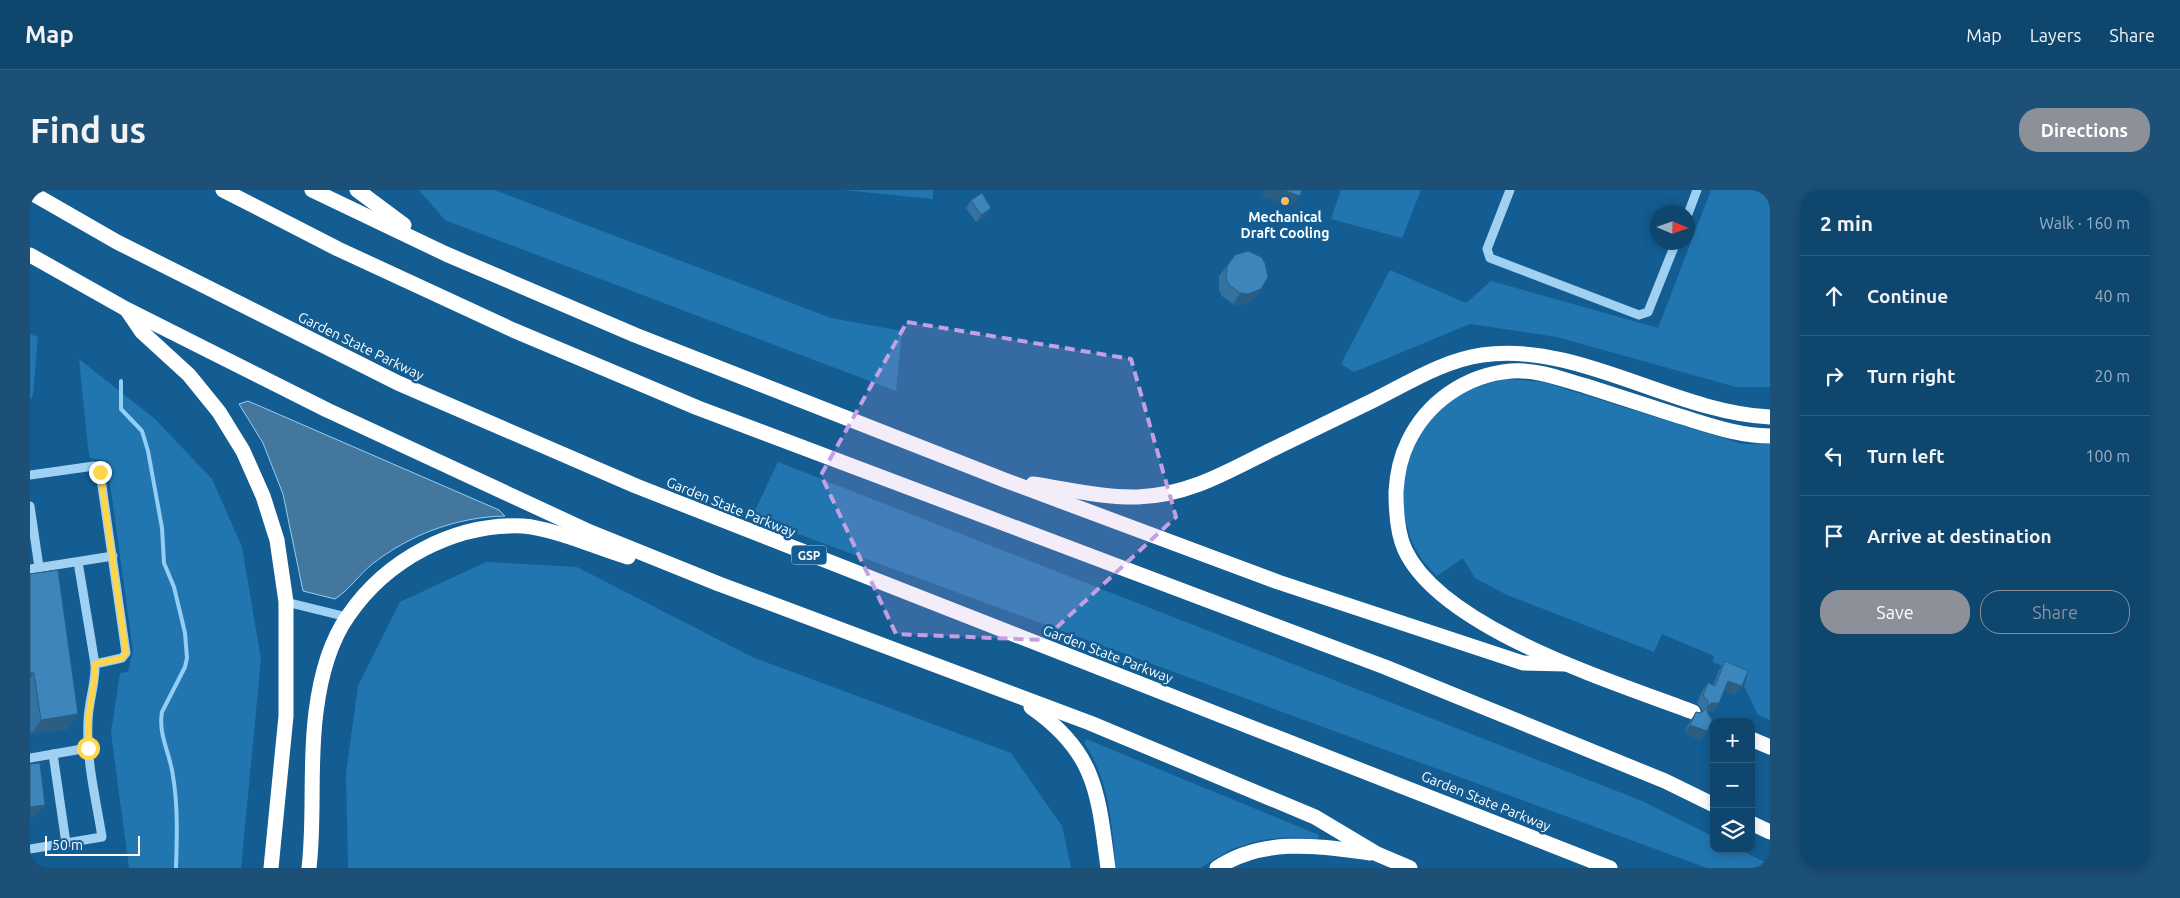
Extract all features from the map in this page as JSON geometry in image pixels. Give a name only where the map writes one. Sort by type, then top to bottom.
[{"type":"highway","points":[[224,190],[338,250],[496,322],[698,408],[1376,664],[1665,781],[1710,803]]},
{"type":"highway","points":[[312,190],[446,254],[635,335],[1007,481],[1278,582],[1523,663],[1566,664]]},
{"type":"highway","points":[[357,190],[379,208],[446,254]]},
{"type":"highway","name":"Garden State Parkway","points":[[30,192],[117,242],[398,382],[636,486],[1610,868]]},
{"type":"highway","points":[[30,255],[126,309],[327,410],[590,532],[719,584],[1090,723],[1315,816],[1377,854],[1410,868]]},
{"type":"highway","points":[[126,309],[142,332],[189,375],[220,412],[243,451],[263,496],[277,540],[286,602],[286,716],[271,868]]},
{"type":"highway","points":[[1007,481],[1120,496],[1150,496],[1189,489],[1430,372],[1480,355],[1506,352],[1569,362],[1710,407],[1749,416],[1770,417]]},
{"type":"highway","points":[[1693,712],[1566,664],[1476,620],[1447,599],[1427,580],[1405,550],[1398,524],[1397,477],[1404,450],[1423,416],[1452,391],[1473,379],[1510,371],[1526,370],[1545,374],[1713,427],[1750,436],[1770,436]]},
{"type":"highway","points":[[309,868],[316,713],[333,644],[347,617],[385,574],[414,554],[444,539],[494,526],[524,526],[544,530],[719,584]]},
{"type":"highway","points":[[1011,694],[1054,724],[1071,742],[1087,765],[1100,814],[1108,868]]},
{"type":"highway","points":[[1755,741],[1770,747]]},
{"type":"highway","points":[[1755,825],[1770,832]]},
{"type":"highway","points":[[1217,868],[1247,854],[1288,846],[1323,847],[1377,854]]},
{"type":"lane","points":[[1510,190],[1487,249],[1490,258],[1639,315],[1648,312],[1673,250]]},
{"type":"lane","points":[[1691,205],[1697,190]]},
{"type":"lane","points":[[30,475],[94,466],[100,472],[126,653],[122,658],[95,664]]},
{"type":"lane","points":[[30,506],[35,568],[113,556]]},
{"type":"lane","points":[[30,849],[102,837],[88,748],[88,720],[95,664],[78,562]]},
{"type":"lane","points":[[286,602],[347,617]]},
{"type":"lane","points":[[30,758],[88,748]]},
{"type":"lane","points":[[53,754],[66,843]]},
{"type":"highlighted area","points":[[907,322],[1131,359],[1176,517],[1043,640],[896,634],[821,475]]},
{"type":"shaded area","points":[[419,190],[494,190],[831,318],[902,331],[896,391],[445,220]]},
{"type":"shaded area","points":[[844,190],[933,190],[933,199]]},
{"type":"shaded area","points":[[1341,190],[1421,190],[1402,238],[1331,219]]},
{"type":"shaded area","points":[[1711,190],[1770,190],[1770,387],[1736,387],[1557,337],[1470,324],[1354,372],[1341,364],[1390,270],[1466,303],[1491,281],[1658,328],[1688,250],[1695,250],[1695,232]]},
{"type":"shaded area","points":[[30,334],[38,337],[33,395],[30,400]]},
{"type":"shaded area","points":[[79,359],[155,419],[212,479],[242,547],[261,659],[241,868],[129,868],[111,733],[120,673],[128,672],[133,651],[107,461],[90,458]]},
{"type":"shaded area","points":[[1506,379],[1543,382],[1742,444],[1770,444],[1770,720],[1758,715],[1744,686],[1747,676],[1713,662],[1714,656],[1662,634],[1654,652],[1507,595],[1475,578],[1463,558],[1437,576],[1424,562],[1414,546],[1407,525],[1403,503],[1408,460],[1416,440],[1428,422],[1443,406],[1462,393]]},
{"type":"shaded area","points":[[248,401],[499,510],[505,516],[487,517],[451,524],[417,537],[386,554],[371,565],[335,599],[303,591],[283,494],[263,443],[239,404]]},
{"type":"shaded area","points":[[778,462],[1642,801],[1710,835],[1710,853],[1747,853],[1770,865],[1770,868],[1707,868],[752,517]]},
{"type":"shaded area","points":[[486,562],[577,567],[752,657],[1011,753],[1062,826],[1071,868],[348,868],[346,773],[358,686],[400,602]]},
{"type":"shaded area","points":[[1086,739],[1319,835],[1317,839],[1289,837],[1261,840],[1232,849],[1200,868],[1116,868],[1108,803],[1099,772],[1084,743]]},
{"type":"building","points":[[1283,190],[1302,190],[1300,196]]},
{"type":"building","points":[[982,193],[991,208],[981,215],[971,200]]},
{"type":"building","points":[[1248,251],[1261,257],[1265,263],[1268,277],[1261,289],[1248,294],[1240,293],[1229,285],[1226,279],[1227,266],[1235,255]]},
{"type":"building","points":[[58,570],[78,714],[41,720],[34,673],[30,673],[30,574]]},
{"type":"building","points":[[1725,661],[1748,671],[1742,686],[1728,681],[1719,703],[1711,703],[1708,707],[1708,701],[1703,695],[1708,683],[1715,686]]},
{"type":"building","points":[[1708,707],[1707,712],[1711,718],[1707,731],[1690,725],[1696,712],[1701,713]]},
{"type":"building","points":[[40,763],[45,805],[30,807],[30,764]]},
{"type":"waterway","points":[[121,381],[121,409],[142,431],[148,451],[162,528],[164,563],[174,587],[185,633],[187,658],[185,667],[162,712],[161,720],[175,787],[177,822],[176,868]]},
{"type":"place","name":"Mechanical Draft Cooling","points":[[1285,201]]},
{"type":"route","points":[[88,748],[88,720],[95,664],[122,658],[126,653],[100,472]]}]
